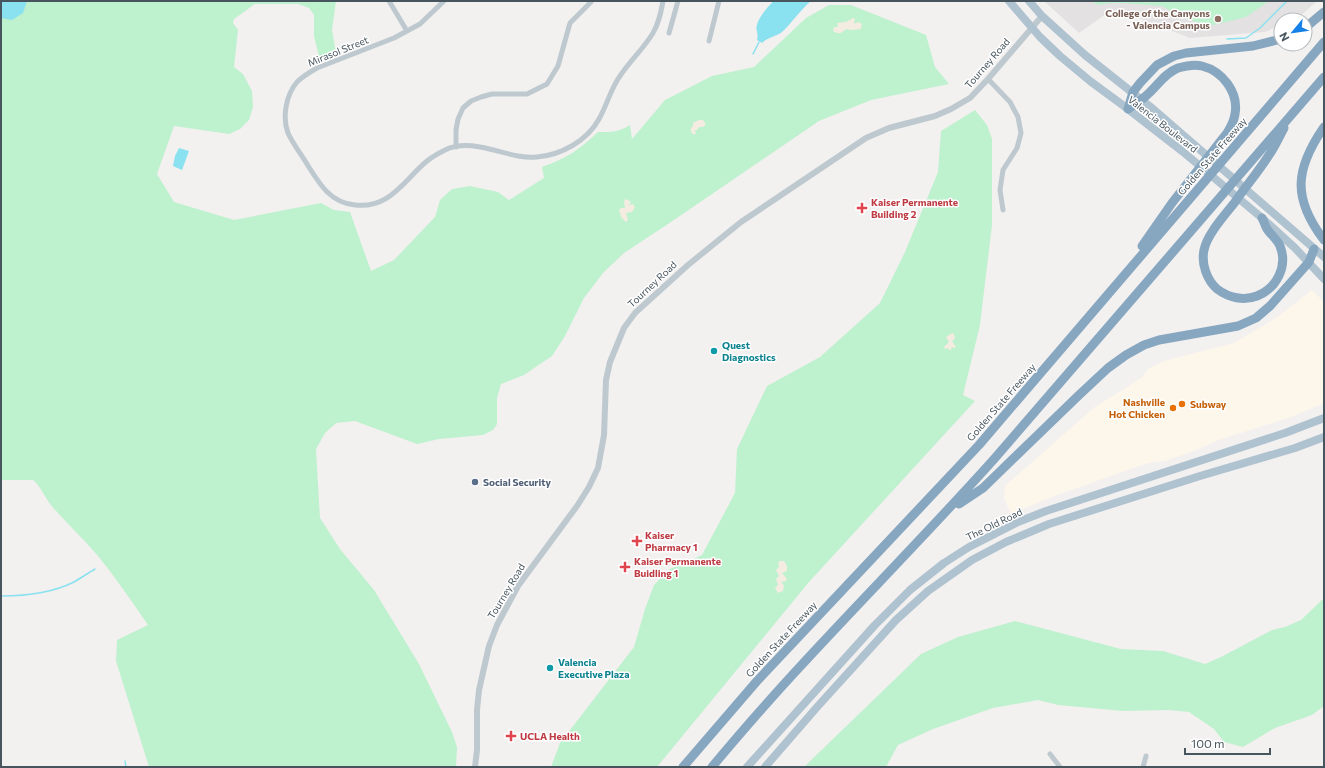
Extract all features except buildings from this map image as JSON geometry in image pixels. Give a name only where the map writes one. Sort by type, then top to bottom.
[{"type":"highway","points":[[1313,21],[1324,12]]},
{"type":"highway","points":[[1128,108],[1133,92],[1157,65],[1174,56],[1186,53],[1253,46],[1273,41]]},
{"type":"highway","name":"Golden State Freeway","points":[[683,767],[757,681],[979,445],[1324,42]]},
{"type":"highway","points":[[1114,287],[1172,203],[1227,133],[1236,112],[1235,99],[1229,85],[1221,75],[1210,68],[1200,65],[1176,69],[1162,79],[1142,100],[1128,108]]},
{"type":"highway","points":[[712,767],[802,665],[948,511],[1077,364],[1324,77]]},
{"type":"highway","points":[[1262,218],[1267,229],[1277,241],[1280,248],[1282,263],[1281,271],[1273,286],[1260,294],[1246,298],[1230,296],[1216,288],[1207,276],[1203,258],[1204,250],[1212,234],[1269,155],[1292,113]]},
{"type":"highway","points":[[1324,127],[1310,149],[1305,161],[1301,182],[1302,194],[1308,216],[1324,240]]},
{"type":"highway","points":[[948,511],[983,488],[1108,368],[1144,345],[1159,340],[1238,326],[1249,322],[1270,306],[1309,262],[1314,249]]},
{"type":"main road","name":"Valencia Boulevard","points":[[1009,1],[1031,27],[1065,60],[1090,81],[1128,108],[1182,151],[1262,218],[1295,248],[1324,279]]},
{"type":"main road","name":"Valencia Boulevard","points":[[1029,1],[1042,16],[1085,55],[1133,92],[1324,257]]},
{"type":"main road","name":"The Old Road","points":[[747,767],[891,608],[926,577],[970,547],[1005,528],[1046,512],[1285,433],[1324,418]]},
{"type":"main road","points":[[765,767],[896,620],[928,591],[972,560],[1006,542],[1049,524],[1200,476],[1295,448],[1324,437]]},
{"type":"street","points":[[389,1],[406,32]]},
{"type":"street","name":"Mirasol Street","points":[[444,1],[420,24],[406,32],[307,73],[297,82],[289,97],[285,116],[288,132],[320,185],[330,195],[340,201],[355,205],[367,205],[390,197],[427,160],[446,150],[456,147]]},
{"type":"street","points":[[591,2],[570,23],[558,66],[547,84],[527,94],[492,94],[471,101],[463,108],[458,118],[456,147],[467,146],[520,157],[537,157],[566,150],[578,142],[588,134],[599,120],[619,77],[654,32],[660,17],[663,1]]},
{"type":"street","points":[[669,33],[678,1]]},
{"type":"street","points":[[709,41],[719,1]]},
{"type":"street","name":"Tourney Road","points":[[475,767],[479,690],[489,646],[497,625],[518,586],[577,506],[589,487],[598,468],[604,435],[606,380],[610,362],[624,328],[635,313],[688,265],[736,226],[809,175],[866,138],[889,128],[936,116],[970,98],[1042,16]]},
{"type":"street","points":[[988,79],[1010,102],[1018,117],[1021,133],[1017,148],[1003,170],[1000,190],[1003,210]]},
{"type":"street","points":[[1050,754],[1060,767]]},
{"type":"street","points":[[1143,767],[1146,756]]},
{"type":"shaded area","name":"College of the Canyons - Valencia Campus","points":[[1044,1],[1317,1],[1305,12],[1273,12],[1273,28],[1265,32],[1190,38],[1118,10],[1106,14],[1079,33]]},
{"type":"shaded area","points":[[1312,290],[1324,302],[1324,403],[1291,417],[1219,440],[1165,461],[1148,463],[1057,495],[1011,514],[1004,498],[1005,486],[1096,406],[1142,377],[1148,369],[1164,361],[1234,343],[1276,318]]},
{"type":"green space","points":[[1,1],[336,1],[332,30],[336,53],[319,57],[314,36],[314,15],[309,8],[298,4],[255,4],[234,19],[233,23],[238,30],[234,67],[243,74],[252,91],[253,107],[249,120],[240,129],[229,134],[174,126],[157,174],[174,202],[234,220],[321,203],[334,210],[350,212],[371,271],[394,260],[435,217],[440,200],[452,189],[470,186],[498,192],[509,200],[544,178],[542,167],[572,153],[598,132],[611,132],[630,125],[632,139],[665,100],[712,76],[754,67],[806,18],[829,5],[851,5],[926,35],[935,67],[949,84],[871,100],[819,121],[624,253],[603,273],[584,298],[565,336],[552,356],[524,375],[501,384],[497,398],[497,424],[493,430],[483,435],[439,439],[417,444],[355,421],[336,423],[325,433],[316,449],[320,518],[340,549],[374,590],[419,664],[452,732],[457,747],[456,767],[149,767],[116,661],[117,640],[148,625],[105,564],[50,504],[33,480],[1,480]]},
{"type":"green space","points":[[1090,1],[1269,1],[1246,17],[1214,25],[1184,18],[1162,6],[1123,3],[1099,5]]},
{"type":"green space","points":[[975,110],[987,125],[992,139],[992,225],[980,325],[963,395],[975,401],[809,582],[657,767],[551,767],[560,743],[634,647],[654,585],[670,569],[702,555],[735,493],[737,449],[767,386],[820,357],[880,303],[905,252],[938,172],[941,131]]},
{"type":"green space","points":[[1324,598],[1324,706],[1312,715],[1275,728],[1243,747],[1224,742],[1214,729],[1189,712],[1169,710],[1123,711],[1058,705],[1038,700],[993,708],[933,729],[898,745],[886,767],[804,767],[921,654],[958,637],[1015,621],[1121,649],[1163,651],[1205,664],[1272,630],[1285,627],[1301,620]]},
{"type":"sand","points":[[853,18],[855,19],[854,24],[858,22],[862,24],[861,29],[846,29],[839,33],[833,31],[834,27],[838,27],[837,23],[846,22]]},
{"type":"sand","points":[[703,120],[706,124],[695,130],[696,134],[693,134],[691,132],[691,128],[693,123]]},
{"type":"sand","points":[[626,199],[631,202],[629,205],[633,204],[635,207],[632,212],[626,213],[628,220],[626,222],[621,217],[619,210],[621,208],[625,208],[624,201]]},
{"type":"sand","points":[[952,333],[954,334],[955,338],[952,341],[956,347],[952,347],[950,351],[948,348],[945,349],[944,347],[949,342],[946,337]]},
{"type":"sand","points":[[780,561],[784,561],[787,566],[787,571],[782,573],[787,579],[786,581],[781,582],[784,585],[783,591],[778,593],[775,588],[778,585],[776,579],[779,576],[776,570],[779,567],[778,563]]},
{"type":"water","points":[[1,1],[27,1],[23,13],[12,20],[1,18]]},
{"type":"water","points":[[774,1],[811,1],[782,32],[762,43],[757,40],[758,22],[769,5]]},
{"type":"water","points":[[179,148],[189,151],[182,170],[173,166],[175,156]]},
{"type":"waterway","points":[[1227,39],[1246,38],[1260,28],[1287,1]]},
{"type":"waterway","points":[[753,54],[759,42]]},
{"type":"waterway","points":[[1,596],[29,594],[57,589],[74,582],[95,569]]},
{"type":"waterway","points":[[125,761],[126,767]]},
{"type":"place","name":"College of the Canyons - Valencia Campus","points":[[1218,19]]},
{"type":"place","name":"Kaiser Permanente Building 2","points":[[862,208]]},
{"type":"place","name":"Quest Diagnostics","points":[[714,351]]},
{"type":"place","name":"Subway","points":[[1182,404]]},
{"type":"place","name":"Nashville Hot Chicken","points":[[1173,408]]},
{"type":"place","name":"Social Security","points":[[475,482]]},
{"type":"place","name":"Kaiser Pharmacy 1","points":[[637,541]]},
{"type":"place","name":"Kaiser Permanente Buidling 1","points":[[625,567]]},
{"type":"place","name":"Valencia Executive Plaza","points":[[550,668]]},
{"type":"place","name":"UCLA Health","points":[[511,736]]}]
